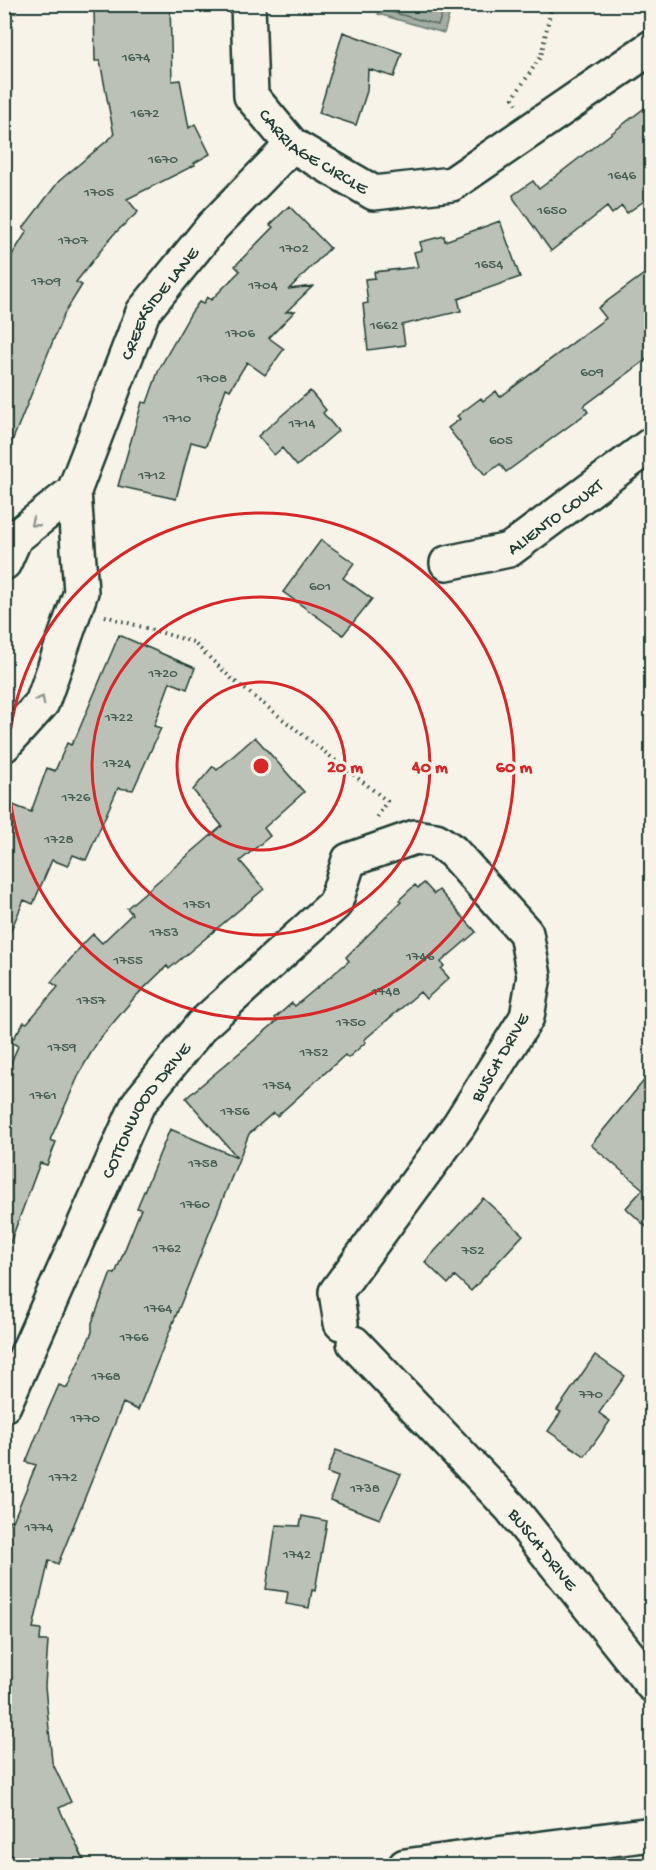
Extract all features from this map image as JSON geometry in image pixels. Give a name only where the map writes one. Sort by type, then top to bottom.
[{"type":"street","name":"CARRIAGE CIRCLE","points":[[248,4],[251,96],[292,145],[374,193],[452,184],[534,130],[651,47]]},
{"type":"street","name":"CREEKSIDE LANE","points":[[4,745],[42,703],[81,592],[74,490],[143,312],[213,226],[292,145]]},
{"type":"street","name":"ALIENTO COURT","points":[[447,563],[509,550],[651,444]]},
{"type":"street","name":"CREEKSIDE LANE","points":[[4,563],[15,538],[74,490]]},
{"type":"street","name":"BUSCH DRIVE","points":[[349,860],[415,837],[436,840],[452,851],[526,933],[534,976],[526,1017],[459,1125],[336,1292],[347,1333],[511,1508],[651,1685]]},
{"type":"street","name":"COTTONWOOD DRIVE","points":[[4,1405],[138,1104],[202,1025],[335,904],[349,860]]},
{"type":"street","points":[[405,1866],[651,1834]]},
{"type":"path","points":[[4,42],[18,4]]},
{"type":"path","points":[[534,130],[513,98],[541,56],[552,4]]},
{"type":"path","points":[[75,607],[193,642],[233,680],[387,801],[374,821]]},
{"type":"water","points":[[381,4],[452,5],[444,33],[378,14]]},
{"type":"building","points":[[170,4],[172,81],[180,80],[189,128],[195,124],[210,154],[194,163],[195,165],[127,199],[138,212],[113,235],[76,282],[82,285],[64,314],[4,461],[4,268],[27,231],[23,228],[59,181],[114,135],[100,61],[95,61],[94,6]]},
{"type":"building","points":[[343,32],[402,53],[394,77],[368,69],[367,91],[356,125],[319,113]]},
{"type":"building","points":[[651,103],[651,196],[627,213],[622,206],[612,214],[607,207],[551,251],[513,195],[533,181],[539,189]]},
{"type":"building","points":[[289,206],[330,248],[289,289],[313,286],[286,312],[295,311],[269,338],[284,349],[265,375],[247,362],[230,390],[226,388],[206,446],[191,442],[176,499],[118,486],[142,402],[147,403],[159,369],[191,313],[199,302],[203,304],[207,297],[211,300],[240,271],[235,266],[273,227],[270,225]]},
{"type":"building","points":[[500,221],[520,277],[458,299],[461,311],[402,325],[405,345],[368,350],[363,304],[368,303],[365,279],[375,278],[374,272],[418,267],[414,252],[422,250],[420,242],[444,236],[445,241]]},
{"type":"building","points":[[651,269],[651,356],[584,406],[588,412],[506,472],[500,464],[485,475],[448,428],[460,419],[457,416],[481,398],[483,401],[496,391],[500,397],[606,318],[598,308]]},
{"type":"building","points":[[310,391],[326,410],[323,413],[338,431],[297,466],[282,448],[274,455],[258,436]]},
{"type":"building","points":[[321,540],[354,563],[343,578],[372,599],[343,635],[283,592]]},
{"type":"building","points":[[119,635],[195,668],[187,689],[170,682],[154,726],[161,728],[133,790],[118,788],[86,860],[73,855],[68,866],[52,860],[33,904],[24,900],[4,946],[4,824],[13,805],[31,812],[47,768],[55,771],[67,743],[71,745],[76,737]]},
{"type":"building","points":[[255,737],[304,792],[264,828],[270,836],[240,861],[264,889],[169,969],[167,966],[134,998],[98,1041],[81,1070],[50,1140],[56,1142],[47,1165],[40,1163],[7,1251],[4,1250],[4,1079],[18,1046],[11,1042],[24,1022],[27,1023],[58,987],[51,982],[84,943],[93,934],[102,943],[132,914],[127,908],[222,826],[193,790],[213,766],[217,770]]},
{"type":"building","points":[[424,883],[434,894],[439,890],[476,932],[441,962],[444,966],[441,969],[449,978],[426,999],[420,992],[364,1040],[366,1042],[348,1058],[345,1055],[277,1116],[273,1113],[249,1134],[138,1410],[123,1403],[58,1564],[49,1560],[33,1628],[41,1629],[40,1641],[48,1641],[45,1686],[52,1762],[71,1802],[59,1808],[87,1866],[16,1866],[4,1841],[4,1531],[10,1520],[13,1521],[36,1465],[26,1462],[36,1437],[59,1385],[67,1388],[92,1332],[92,1323],[111,1273],[115,1274],[141,1209],[137,1208],[170,1129],[237,1157],[186,1098],[277,1021],[275,1018],[292,1003],[295,1006],[349,961],[346,957],[401,902],[399,900],[415,885],[418,888]]},
{"type":"building","points":[[651,1072],[651,1231],[626,1208],[643,1189],[591,1145]]},
{"type":"building","points":[[483,1198],[523,1235],[471,1291],[455,1276],[448,1284],[425,1262]]},
{"type":"building","points":[[595,1355],[625,1376],[599,1413],[610,1421],[585,1456],[548,1431],[561,1412],[557,1410]]},
{"type":"building","points":[[336,1450],[401,1474],[380,1519],[330,1500],[338,1477],[327,1473]]},
{"type":"building","points":[[302,1516],[327,1521],[315,1591],[312,1590],[309,1608],[286,1604],[288,1592],[266,1589],[276,1525],[300,1526]]}]
